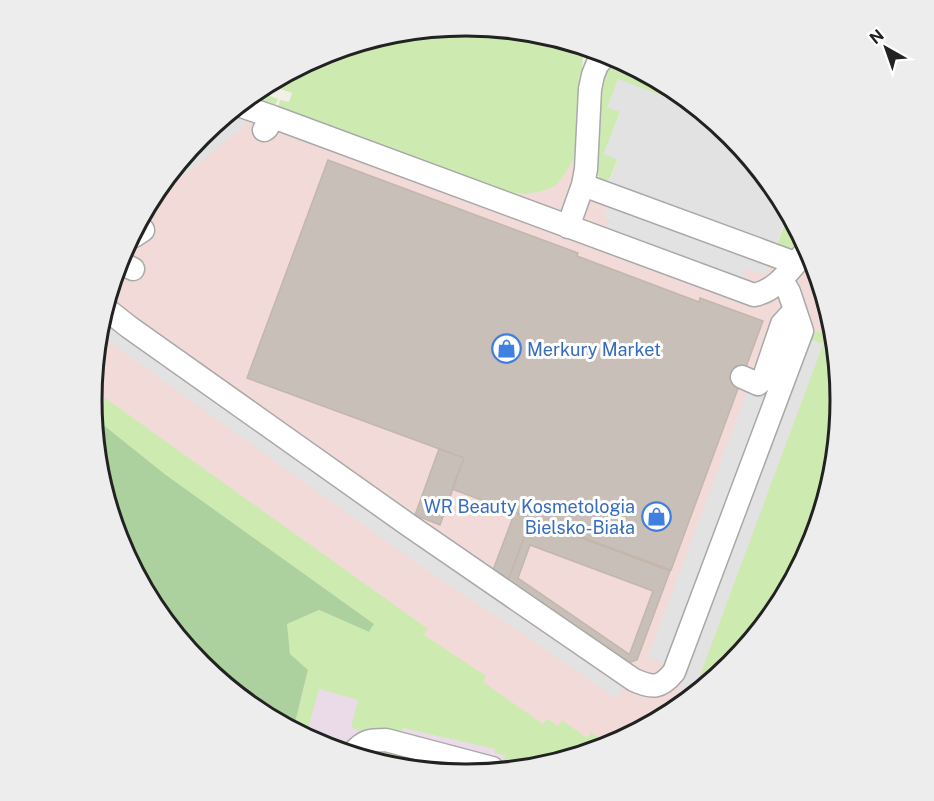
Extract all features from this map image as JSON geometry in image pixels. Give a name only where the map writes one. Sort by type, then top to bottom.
[{"type":"lane","points":[[568,227],[584,185],[590,89],[593,75],[600,62]]},
{"type":"lane","points":[[247,109],[269,123],[568,227],[754,295],[773,288],[795,264]]},
{"type":"lane","points":[[584,185],[795,264]]},
{"type":"lane","points":[[113,314],[410,526],[634,680],[649,686],[666,682],[674,672],[802,332],[789,292],[795,264]]},
{"type":"lane","points":[[742,377],[758,384],[764,380],[782,324],[795,310]]},
{"type":"lane","points":[[357,748],[361,744],[372,740],[386,740],[479,765]]},
{"type":"shaded area","points":[[618,79],[674,100],[707,126],[741,160],[785,221],[765,275],[747,268],[741,281],[605,230],[610,217],[604,215],[614,187],[607,184],[618,160],[604,154],[620,112],[607,107]]},
{"type":"shaded area","points":[[259,100],[498,190],[512,193],[526,194],[565,174],[574,159],[596,167],[600,180],[614,186],[604,215],[741,281],[746,268],[776,246],[796,243],[804,261],[819,306],[826,344],[706,676],[670,704],[628,727],[592,743],[497,719],[103,424],[103,377],[110,329],[122,283],[140,239],[164,198],[193,160],[227,126]]},
{"type":"shaded area","points":[[240,115],[247,124],[177,181],[209,143]]},
{"type":"shaded area","points":[[111,327],[440,562],[623,688],[615,698],[432,574],[108,341]]},
{"type":"shaded area","points":[[809,339],[823,344],[697,684],[676,700]]},
{"type":"shaded area","points":[[747,392],[766,399],[667,664],[648,657]]},
{"type":"shaded area","points":[[308,670],[590,744],[561,753],[515,762],[443,764],[373,753],[350,746],[295,721]]},
{"type":"green space","points":[[467,36],[515,39],[583,55],[580,142],[574,159],[555,186],[526,194],[498,190],[278,107],[280,100],[289,102],[292,93],[279,88],[350,55],[419,39]]},
{"type":"green space","points":[[612,66],[628,74],[675,101],[618,80],[620,112],[604,154],[618,159],[607,184],[600,180],[597,173],[601,86]]},
{"type":"green space","points":[[271,93],[270,96],[278,99],[275,106],[260,100]]},
{"type":"green space","points":[[785,223],[797,245],[790,247],[776,246]]},
{"type":"green space","points":[[820,331],[825,333],[831,377],[831,424],[824,472],[812,518],[794,562],[770,603],[741,641],[697,684],[823,344],[809,339],[813,333]]},
{"type":"green space","points":[[102,396],[428,629],[424,635],[486,676],[483,682],[543,724],[547,719],[558,726],[562,720],[587,738],[591,732],[601,739],[561,753],[504,763],[505,755],[495,753],[495,749],[403,728],[400,733],[361,735],[359,731],[351,727],[358,700],[319,689],[308,728],[295,721],[308,671],[290,654],[286,624],[319,610],[369,632],[374,624],[166,475],[103,425]]},
{"type":"green space","points":[[103,425],[166,475],[374,624],[369,632],[319,610],[287,624],[290,654],[308,670],[295,721],[264,704],[245,690],[193,641],[151,583],[130,540],[115,495]]},
{"type":"green space","points":[[367,751],[402,751],[411,758],[428,763],[396,758]]},
{"type":"building","name":"Merkury Market","points":[[328,160],[578,253],[577,256],[699,302],[700,298],[763,321],[671,570],[452,489],[464,458],[247,378]]},
{"type":"building","points":[[439,449],[464,458],[440,525],[415,515]]},
{"type":"building","points":[[515,512],[531,519],[508,581],[493,570]]},
{"type":"building","points":[[531,519],[670,571],[637,660],[628,663],[508,581]],"holes":[[[530,545],[653,591],[629,654],[518,578]]]},
{"type":"place","name":"Merkury Market","points":[[506,349]]},
{"type":"place","name":"WR Beauty Kosmetologia Bielsko-Biała","points":[[656,516]]}]
